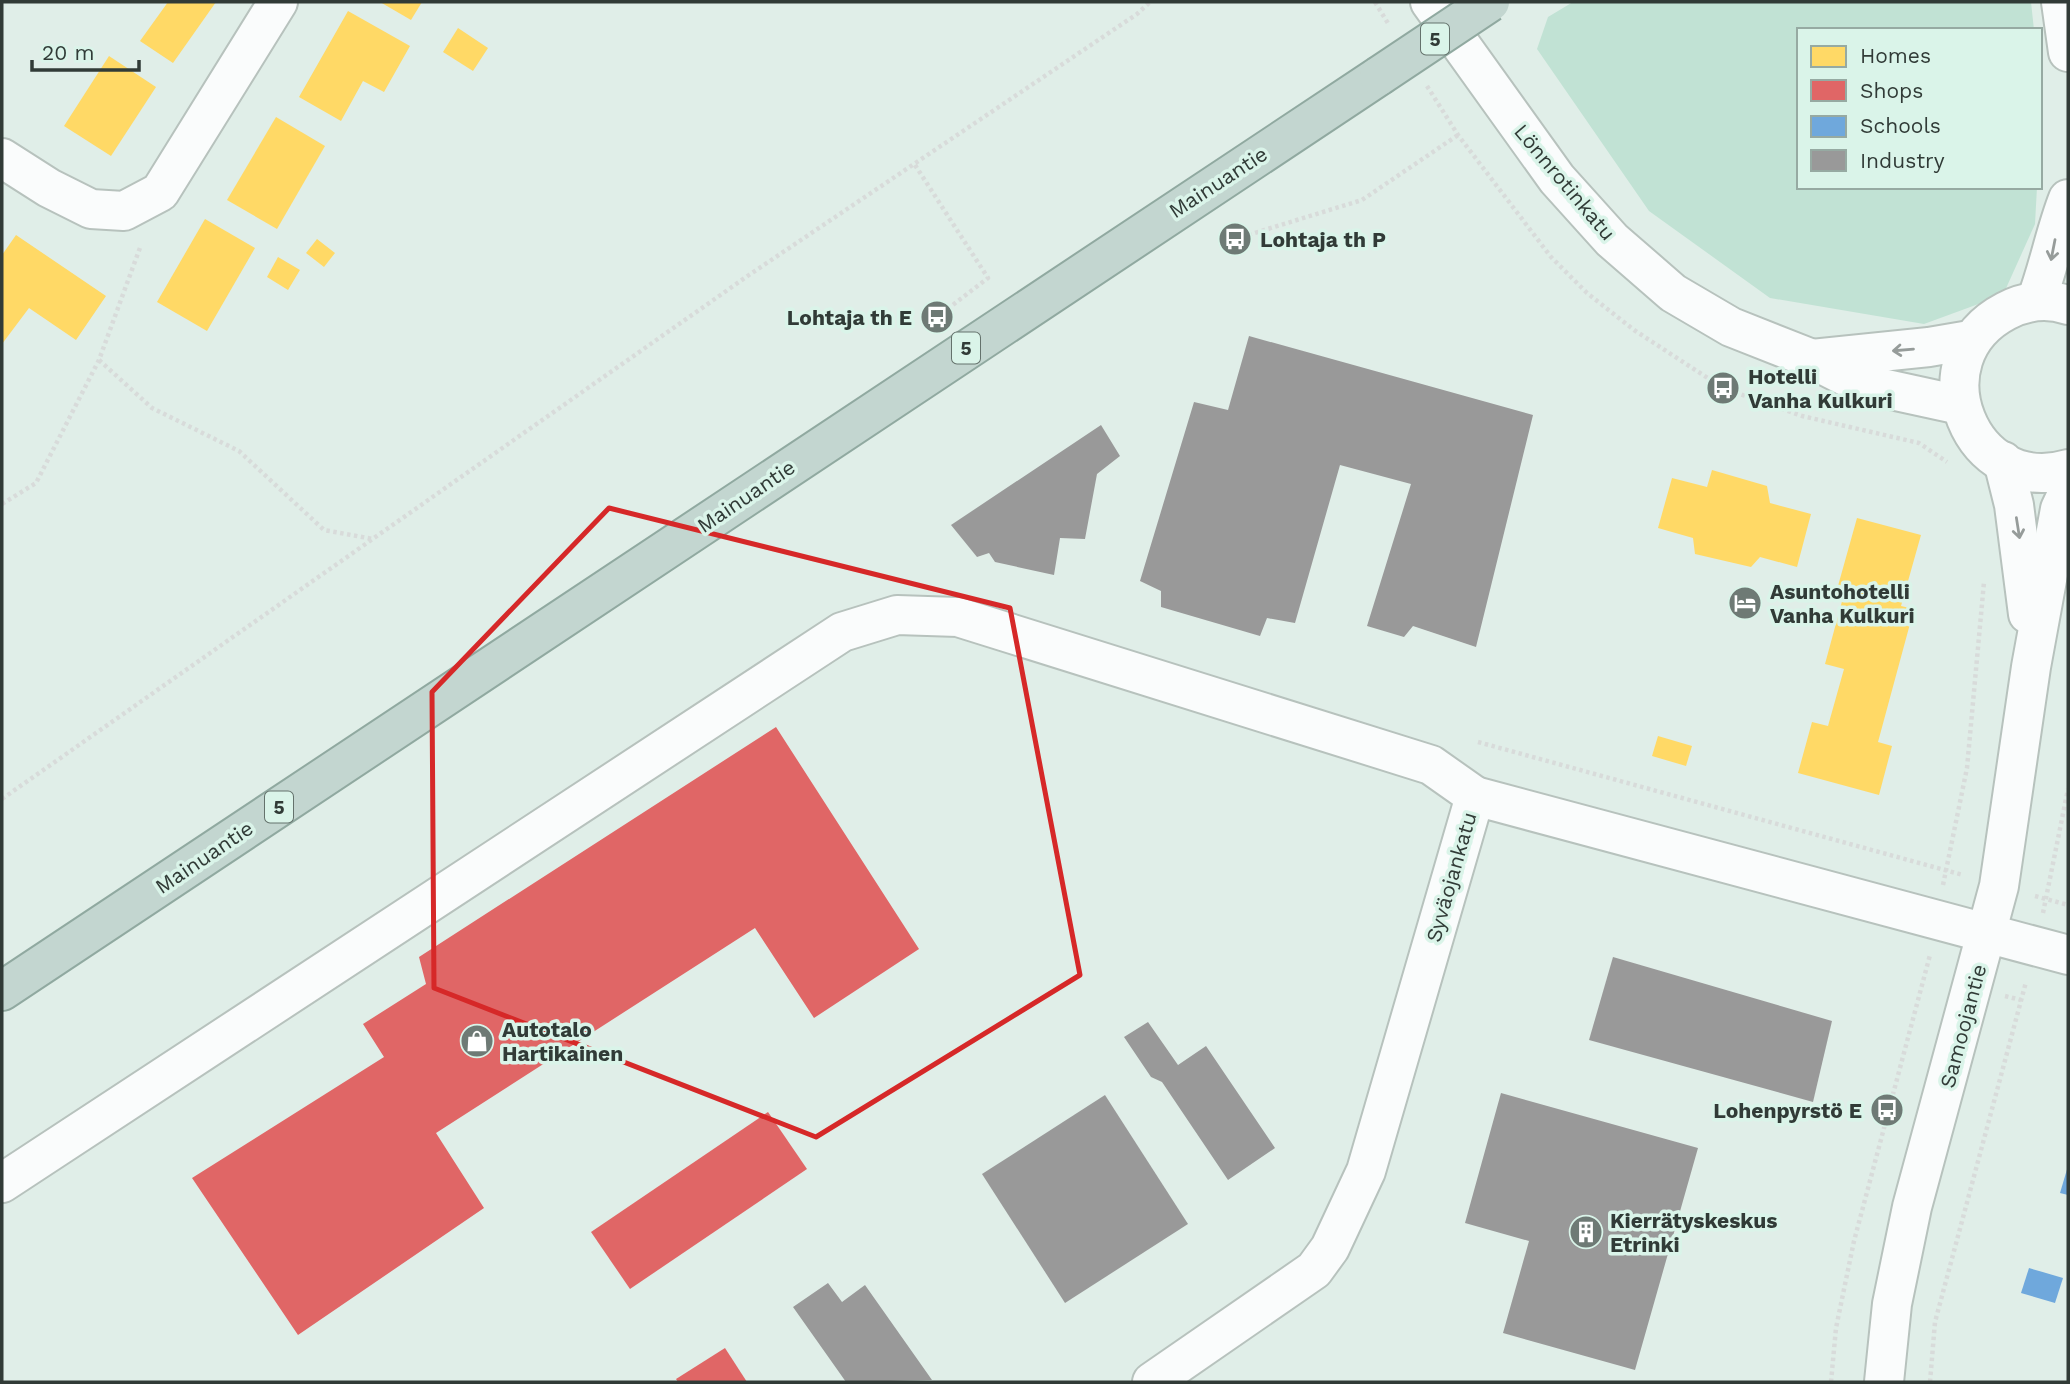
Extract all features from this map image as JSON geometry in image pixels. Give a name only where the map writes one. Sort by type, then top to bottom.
[{"type":"highway","name":"Mainuantie","points":[[2,991],[1490,2]]},
{"type":"street","points":[[2,158],[49,188],[90,209],[124,211],[160,192],[278,2]]},
{"type":"street","name":"Lönnrotinkatu","points":[[1430,2],[1557,179],[1612,240],[1673,293],[1731,327],[1812,359],[1858,383],[1960,405]]},
{"type":"street","points":[[2062,2],[2068,52]]},
{"type":"street","points":[[2068,199],[2059,221],[2050,265],[2052,303],[2016,306],[1997,316],[1970,340],[1961,371],[1960,405],[1975,437],[2003,461],[2037,472],[2068,469]]},
{"type":"street","name":"Lönnrotinkatu","points":[[1812,359],[1970,340]]},
{"type":"street","name":"Samoojantie","points":[[2003,461],[2014,505],[2026,582],[2031,667]]},
{"type":"street","name":"Samoojantie","points":[[1884,1382],[1892,1304],[1912,1208],[1999,886],[2031,667],[2060,509],[2068,492]]},
{"type":"street","points":[[2,1183],[842,632],[897,615],[958,617],[1418,760],[1431,765],[1475,796]]},
{"type":"street","name":"Syväojankatu","points":[[1152,1382],[1314,1269],[1330,1248],[1366,1171],[1475,796],[2051,951]]},
{"type":"path","points":[[2,799],[749,275],[915,166],[1150,2]]},
{"type":"path","points":[[1375,2],[1392,31]]},
{"type":"path","points":[[1421,77],[1458,135],[1551,257],[1587,293],[1634,330],[1723,388],[1802,416],[1919,443],[1958,469]]},
{"type":"path","points":[[1235,239],[1362,200],[1458,135]]},
{"type":"path","points":[[915,166],[988,278],[937,317],[962,351]]},
{"type":"path","points":[[2,504],[36,483],[99,360],[142,243]]},
{"type":"path","points":[[99,360],[152,408],[239,451],[324,530],[373,539]]},
{"type":"path","points":[[1478,742],[2068,905]]},
{"type":"path","points":[[1930,1382],[1935,1322],[2051,951],[2046,899],[2068,789]]},
{"type":"highlighted area","points":[[609,508],[1010,608],[1080,975],[816,1137],[434,988],[432,692]]},
{"type":"green space","points":[[1573,2],[2031,2],[2034,28],[1797,28],[1797,189],[2037,189],[2035,224],[2003,295],[1924,324],[1770,298],[1649,211],[1537,49],[1548,17]]},
{"type":"building: Homes","points":[[168,2],[216,2],[173,63],[140,41]]},
{"type":"building: Homes","points":[[380,2],[422,2],[411,20]]},
{"type":"building: Homes","points":[[348,11],[410,46],[384,92],[363,81],[341,121],[299,97]]},
{"type":"building: Homes","points":[[458,28],[488,48],[473,71],[443,52]]},
{"type":"building: Homes","points":[[109,56],[156,87],[111,156],[64,126]]},
{"type":"building: Homes","points":[[276,117],[325,146],[277,229],[227,200]]},
{"type":"building: Homes","points":[[205,219],[255,248],[207,331],[157,302]]},
{"type":"building: Homes","points":[[16,235],[106,296],[76,340],[29,308],[2,344],[2,255]]},
{"type":"building: Homes","points":[[317,239],[335,253],[324,267],[306,253]]},
{"type":"building: Homes","points":[[278,257],[300,270],[288,290],[267,277]]},
{"type":"building: Homes","points":[[1712,470],[1767,486],[1770,503],[1811,514],[1797,567],[1760,557],[1751,567],[1695,554],[1693,538],[1658,528],[1672,478],[1707,487]]},
{"type":"building: Homes","points":[[1857,518],[1921,535],[1901,606],[1914,609],[1878,742],[1892,746],[1879,795],[1798,773],[1812,722],[1828,726],[1844,669],[1825,664],[1844,594],[1836,593]]},
{"type":"building: Homes","points":[[1658,736],[1692,746],[1686,766],[1652,756]]},
{"type":"building: Shops","name":"Autotalo Hartikainen","points":[[776,727],[919,949],[814,1018],[755,928],[436,1133],[484,1208],[298,1335],[192,1178],[384,1057],[363,1024],[426,984],[419,957]]},
{"type":"building: Shops","points":[[768,1112],[807,1169],[630,1289],[591,1232]]},
{"type":"building: Shops","points":[[725,1348],[747,1382],[678,1382],[676,1379]]},
{"type":"building: Schools","points":[[2068,1166],[2068,1195],[2060,1193]]},
{"type":"building: Schools","points":[[2029,1268],[2063,1278],[2055,1303],[2021,1293]]},
{"type":"building: Industry","points":[[1249,336],[1533,415],[1476,647],[1413,626],[1404,637],[1367,626],[1411,484],[1340,465],[1295,623],[1267,618],[1260,636],[1161,607],[1161,591],[1140,581],[1194,402],[1228,410]]},
{"type":"building: Industry","points":[[1101,425],[1120,456],[1097,474],[1085,539],[1060,538],[1054,575],[995,562],[989,553],[977,557],[951,525]]},
{"type":"building: Industry","points":[[1613,957],[1832,1021],[1813,1102],[1589,1040]]},
{"type":"building: Industry","points":[[1148,1022],[1178,1065],[1206,1046],[1275,1148],[1228,1180],[1162,1082],[1151,1077],[1124,1037]]},
{"type":"building: Industry","name":"Kierrätyskeskus Etrinki","points":[[1501,1093],[1698,1148],[1635,1370],[1503,1333],[1529,1241],[1465,1223]]},
{"type":"building: Industry","points":[[1105,1095],[1188,1224],[1065,1303],[982,1174]]},
{"type":"building: Industry","points":[[828,1283],[842,1302],[865,1285],[932,1380],[846,1382],[793,1307]]},
{"type":"place","name":"Lohtaja th P","points":[[1235,239]]},
{"type":"place","name":"Lohtaja th E","points":[[937,317]]},
{"type":"place","name":"Hotelli Vanha Kulkuri","points":[[1723,388]]},
{"type":"place","name":"Asuntohotelli Vanha Kulkuri","points":[[1745,603]]},
{"type":"place","name":"Autotalo Hartikainen","points":[[477,1041]]},
{"type":"place","name":"Lohenpyrstö E","points":[[1887,1110]]},
{"type":"place","name":"Kierrätyskeskus Etrinki","points":[[1586,1232]]}]
